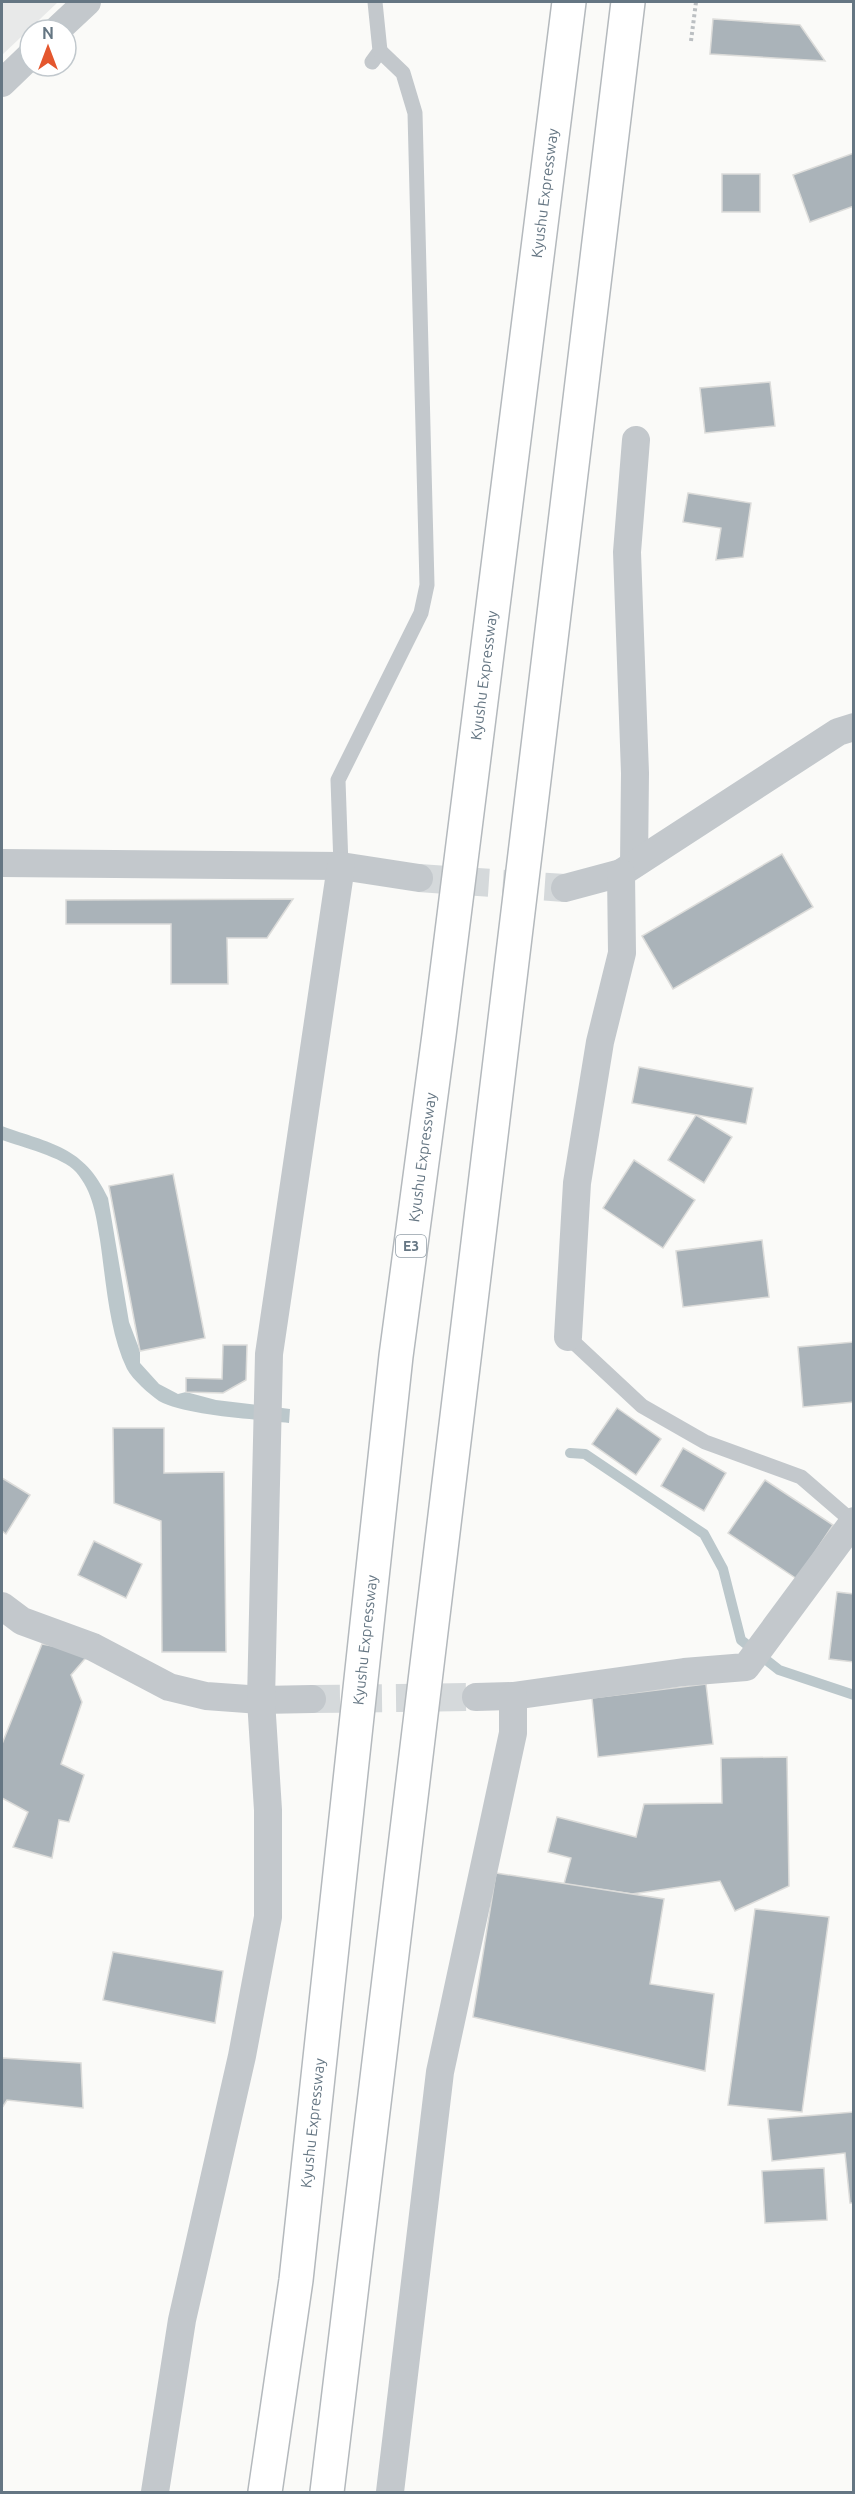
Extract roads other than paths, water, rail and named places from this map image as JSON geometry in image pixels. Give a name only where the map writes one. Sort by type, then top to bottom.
[{"type":"highway","name":"Kyushu Expressway","points":[[265,2493],[298,2257],[396,1356],[439,1035],[569,2]]},
{"type":"highway","points":[[327,2493],[628,2]]},
{"type":"street","points":[[70,18],[87,2]]},
{"type":"street","points":[[2,83],[18,68]]},
{"type":"street","points":[[568,1336],[577,1183],[600,1042],[622,953],[635,773],[627,552],[636,440]]},
{"type":"street","points":[[565,888],[627,869],[838,732],[854,726]]},
{"type":"street","points":[[2,863],[341,866],[418,878]]},
{"type":"street","points":[[155,2493],[182,2320],[242,2056],[268,1917],[268,1810],[261,1700],[269,1354],[341,866]]},
{"type":"street","points":[[476,1697],[513,1696],[684,1672],[746,1667],[853,1521]]},
{"type":"street","points":[[2,1606],[22,1621],[93,1647],[169,1687],[206,1696],[261,1700],[312,1699]]},
{"type":"street","points":[[390,2493],[440,2072],[513,1733],[513,1696]]},
{"type":"lane","points":[[341,866],[338,780],[421,613],[427,585],[415,113],[403,73],[376,56],[375,2]]},
{"type":"lane","points":[[568,1336],[642,1406],[705,1442],[801,1477],[853,1521]]},
{"type":"waterway","points":[[570,1453],[585,1454],[704,1534],[723,1569],[741,1640],[779,1670],[854,1695]]},
{"type":"tunnel","points":[[419,878],[565,888]]},
{"type":"tunnel","points":[[312,1699],[476,1697]]}]
